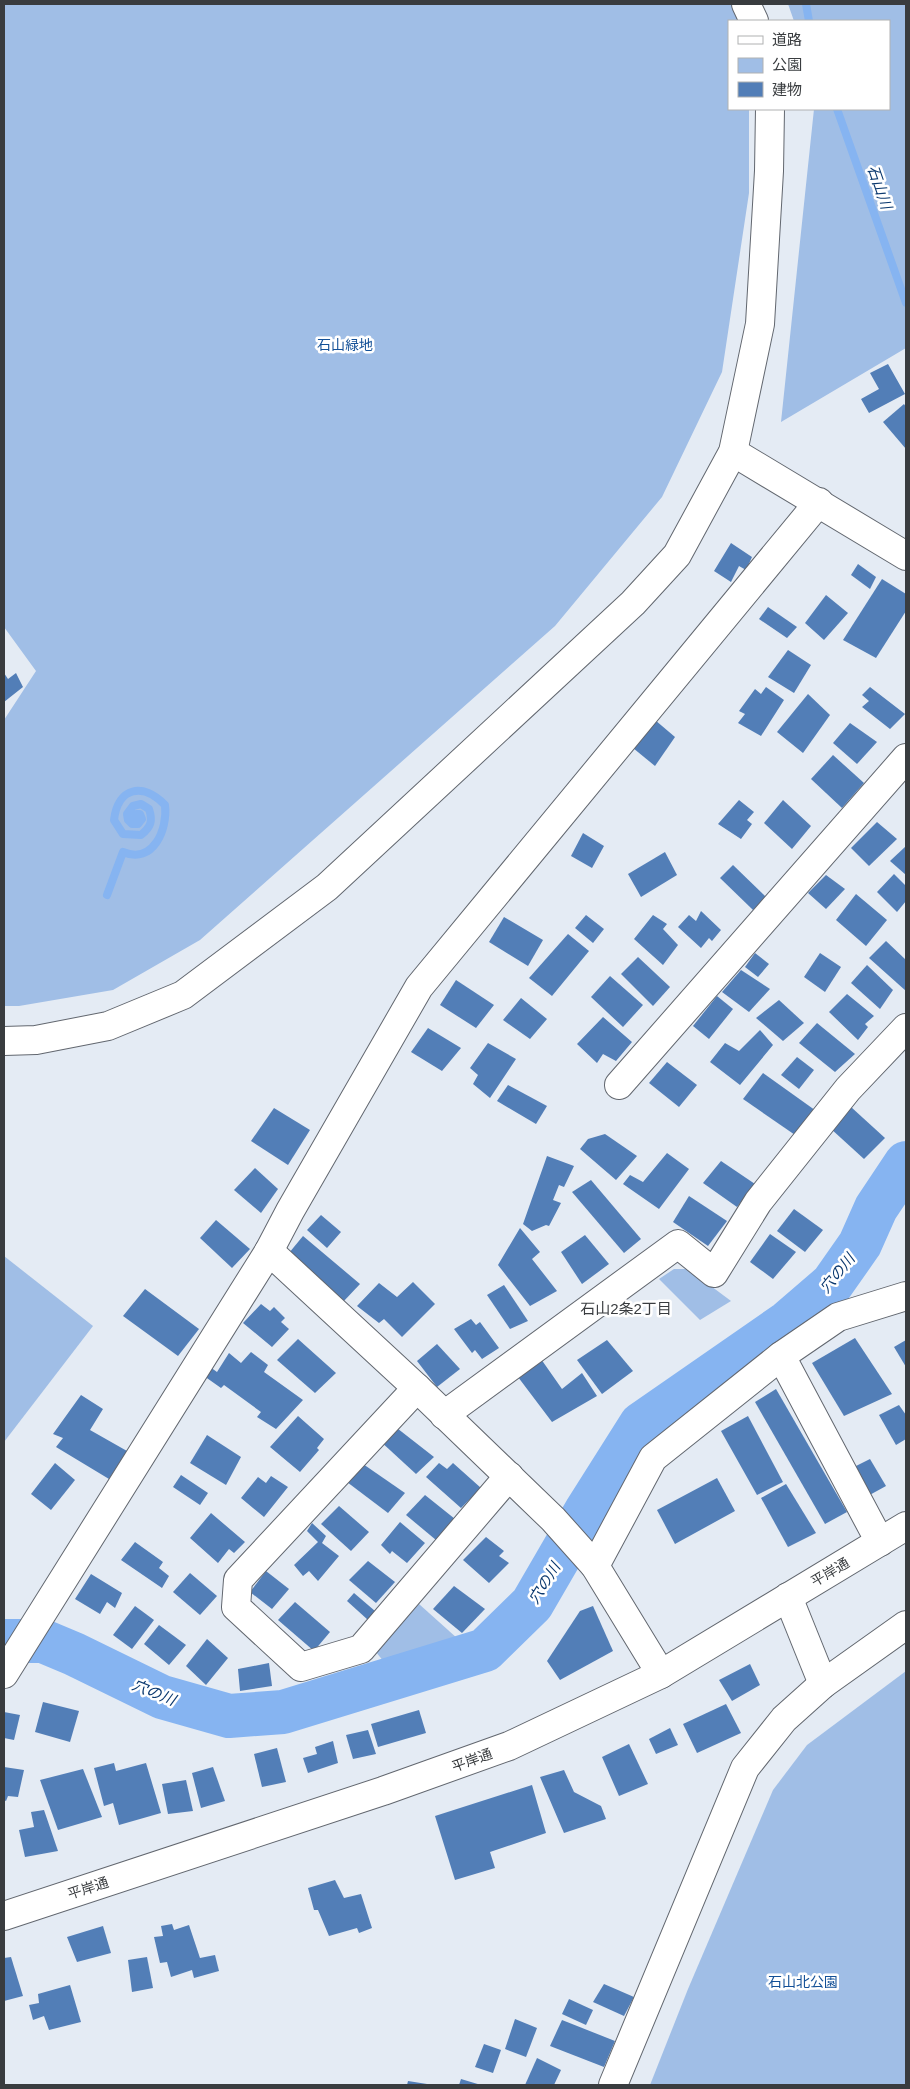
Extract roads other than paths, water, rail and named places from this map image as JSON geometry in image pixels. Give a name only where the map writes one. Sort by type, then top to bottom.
[{"type":"street","points":[[746,4],[754,20]]},
{"type":"street","points":[[4,1041],[36,1040],[108,1026],[183,995],[327,887],[633,603],[678,555],[733,452],[760,324],[769,171],[770,110]]},
{"type":"street","points":[[733,452],[906,556]]},
{"type":"street","points":[[6,1670],[269,1252],[294,1202],[419,987],[819,502]]},
{"type":"street","points":[[619,1085],[906,758]]},
{"type":"street","points":[[444,1415],[678,1244],[714,1273],[758,1202],[848,1090],[906,1028]]},
{"type":"street","points":[[269,1252],[417,1388],[553,1519],[589,1559],[661,1674]]},
{"type":"street","points":[[589,1559],[653,1458],[781,1356],[838,1317],[906,1296]]},
{"type":"street","points":[[781,1356],[880,1542]]},
{"type":"street","points":[[417,1388],[238,1580],[236,1607],[301,1667],[361,1649],[509,1476]]},
{"type":"street","name":"平岸通","points":[[4,1916],[383,1791],[509,1746],[661,1674],[906,1526]]},
{"type":"street","points":[[788,1597],[823,1684]]},
{"type":"street","points":[[613,2085],[745,1768],[784,1719],[823,1684],[906,1625]]},
{"type":"waterway","name":"石山川","points":[[806,4],[809,20]]},
{"type":"waterway","name":"石山川","points":[[837,110],[906,303]]},
{"type":"waterway","points":[[107,895],[123,852],[134,855],[143,854],[156,842],[164,824],[165,805],[148,793],[140,791],[126,795],[116,809],[114,820],[123,834],[141,835],[147,829],[151,820],[149,809],[141,804],[133,806],[127,814],[128,820],[132,824],[138,824],[142,819],[140,814],[136,814],[135,817],[138,818]]},
{"type":"waterway","name":"穴の川","points":[[4,1641],[43,1641],[162,1697],[229,1716],[283,1712],[485,1650],[532,1604],[586,1511],[641,1424],[788,1322],[832,1284],[860,1244],[876,1208],[906,1163]]},
{"type":"district","name":"石山2条2丁目","points":[[626,1308]]},
{"type":"park label","name":"石山緑地","points":[[345,345]]},
{"type":"park label","name":"石山北公園","points":[[803,1982]]}]
